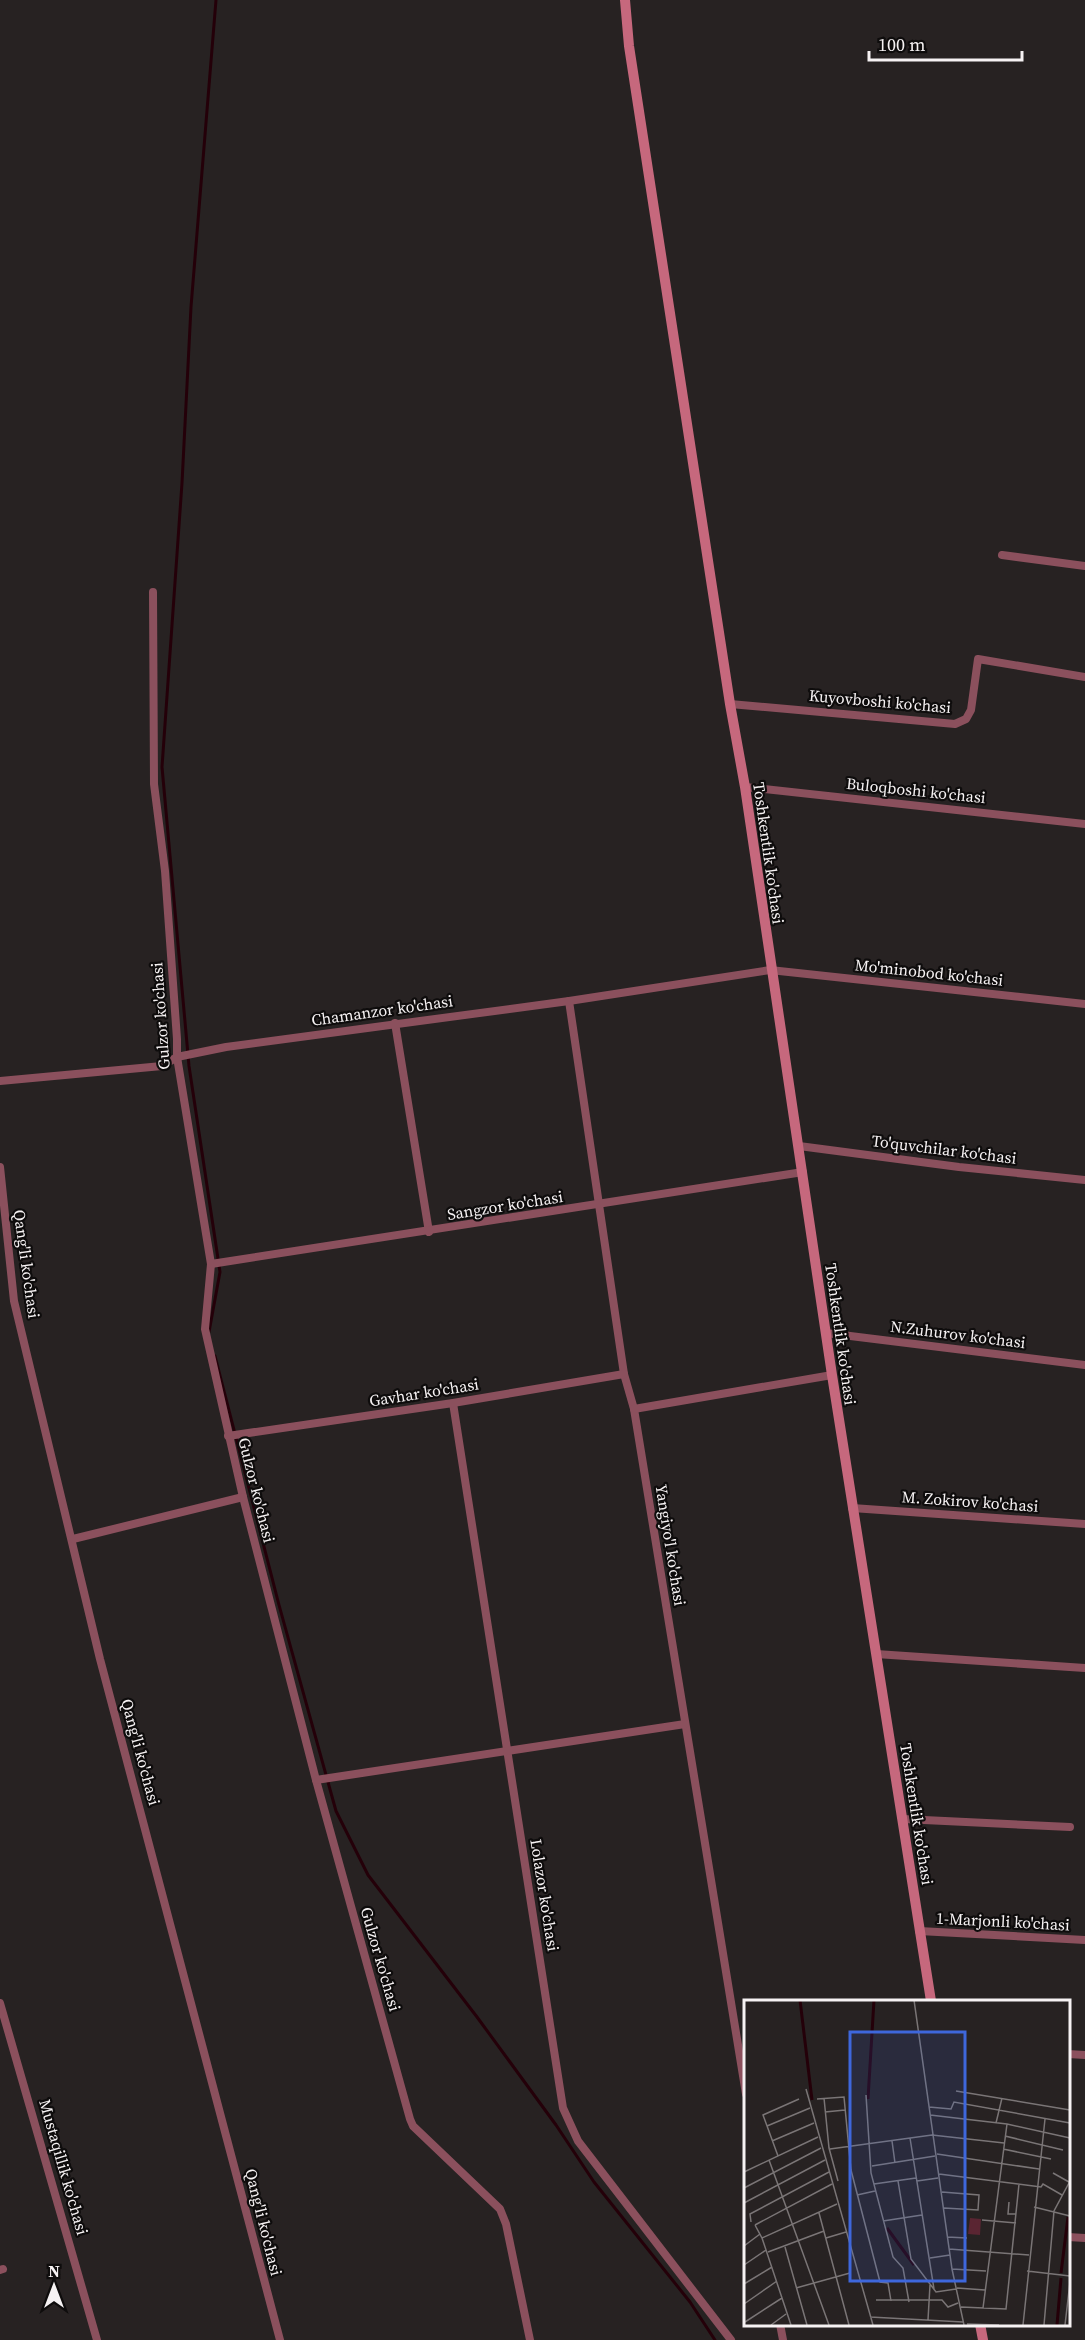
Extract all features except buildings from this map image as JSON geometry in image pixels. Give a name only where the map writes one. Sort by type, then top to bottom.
[{"type":"main road","name":"Toshkentlik ko'chasi","points":[[625,0],[629,46],[730,704],[745,787],[770,970],[803,1172],[852,1508],[931,2000]]},
{"type":"main road","points":[[980,2325],[983,2340]]},
{"type":"street","points":[[1002,555],[1085,566]]},
{"type":"street","name":"Gulzor ko'chasi","points":[[153,592],[154,784],[165,871],[177,1057],[211,1264],[205,1329],[228,1436],[316,1780],[410,2119],[413,2126],[500,2209],[506,2224],[530,2340]]},
{"type":"street","name":"Kuyovboshi ko'chasi","points":[[730,704],[955,724],[966,719],[971,710],[978,659],[1085,677]]},
{"type":"street","name":"Buloqboshi ko'chasi","points":[[745,787],[1085,824]]},
{"type":"street","name":"Chamanzor ko'chasi","points":[[0,1081],[162,1066],[177,1057],[226,1047],[570,1001],[770,970]]},
{"type":"street","name":"Mo'minobod ko'chasi","points":[[770,970],[1085,1004]]},
{"type":"street","name":"Yangiyo'l ko'chasi","points":[[570,1001],[624,1374],[634,1409],[744,2082]]},
{"type":"street","points":[[395,1023],[429,1232]]},
{"type":"street","name":"To'quvchilar ko'chasi","points":[[799,1146],[959,1167],[1085,1180]]},
{"type":"street","name":"Qang'li ko'chasi","points":[[0,1167],[14,1302],[73,1539],[100,1659],[280,2340]]},
{"type":"street","name":"Sangzor ko'chasi","points":[[211,1264],[429,1232],[803,1172]]},
{"type":"street","name":"N.Zuhurov ko'chasi","points":[[826,1333],[1085,1365]]},
{"type":"street","name":"Gavhar ko'chasi","points":[[228,1436],[453,1403],[624,1374]]},
{"type":"street","points":[[634,1409],[832,1375]]},
{"type":"street","name":"Lolazor ko'chasi","points":[[453,1403],[563,2108],[578,2141],[730,2340]]},
{"type":"street","points":[[73,1539],[243,1497]]},
{"type":"street","name":"M. Zokirov ko'chasi","points":[[852,1508],[1085,1524]]},
{"type":"street","points":[[876,1653],[1085,1668]]},
{"type":"street","points":[[316,1780],[685,1724]]},
{"type":"street","points":[[903,1819],[1070,1827]]},
{"type":"street","name":"1-Marjonli ko'chasi","points":[[919,1931],[1085,1940]]},
{"type":"street","name":"Mustaqillik ko'chasi","points":[[0,2003],[97,2340]]},
{"type":"street","points":[[1070,2054],[1085,2055]]},
{"type":"street","points":[[1070,2236],[1085,2238]]},
{"type":"street","points":[[780,2325],[783,2340]]},
{"type":"waterway","points":[[209,1332],[220,1272],[189,1066],[162,767],[182,483],[191,307],[216,0]]},
{"type":"waterway","points":[[215,1356],[279,1605],[336,1811],[368,1875],[477,2017],[556,2125],[594,2182],[690,2302],[715,2340]]}]
